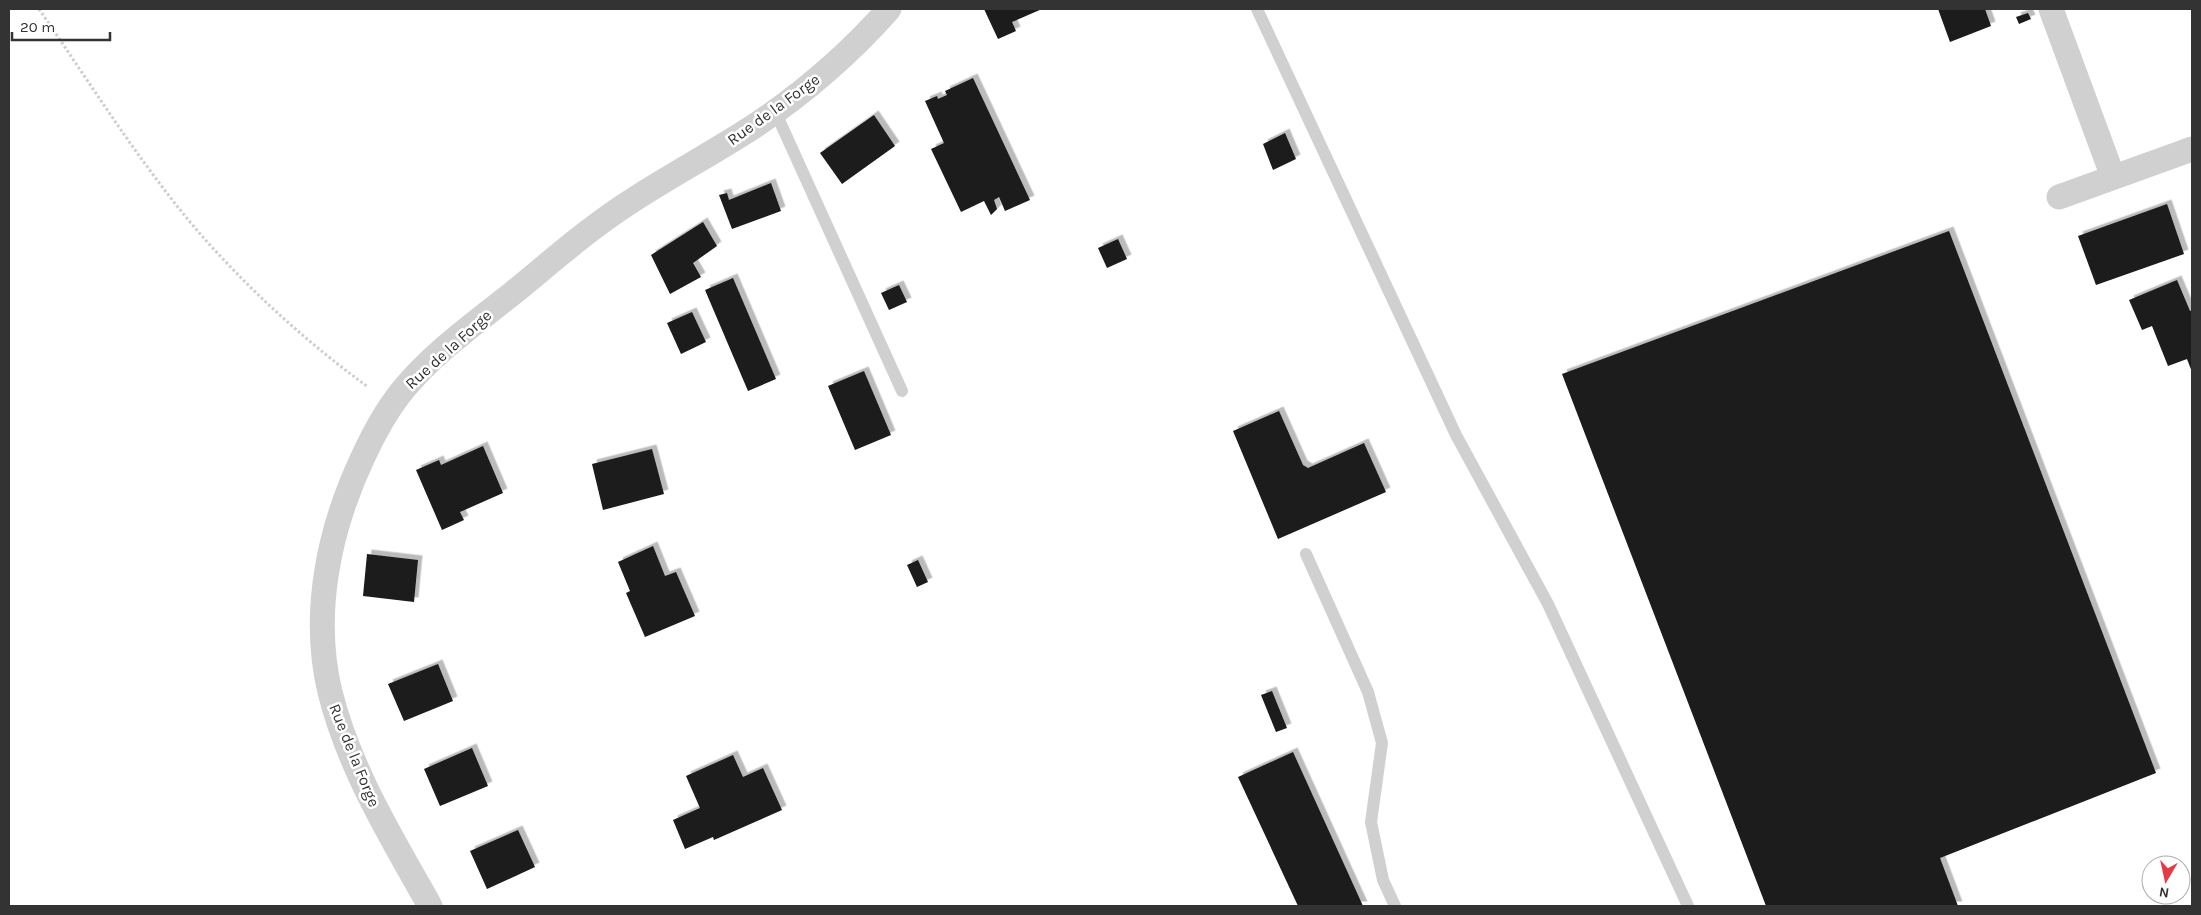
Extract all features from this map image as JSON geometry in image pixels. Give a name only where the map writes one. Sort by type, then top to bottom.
[{"type":"street","name":"Rue de la Forge","points":[[430,906],[380,817],[352,756],[330,691],[322,644],[323,595],[332,543],[359,465],[392,404],[413,378],[466,330],[626,204],[775,111],[834,64],[889,9]]},
{"type":"street","points":[[2051,10],[2113,177]]},
{"type":"street","points":[[2059,197],[2113,177],[2190,156]]},
{"type":"lane","points":[[1257,9],[1456,435],[1548,604],[1688,906]]},
{"type":"lane","points":[[775,111],[902,392]]},
{"type":"lane","points":[[1306,554],[1368,692],[1382,743],[1371,822],[1383,880],[1396,906]]},
{"type":"path","points":[[39,9],[136,152],[214,249],[255,291],[316,347],[392,404]]},
{"type":"building","points":[[984,9],[1042,9],[1012,22],[1016,31],[998,39]]},
{"type":"building","points":[[1938,9],[1985,9],[1991,26],[1950,42]]},
{"type":"building","points":[[2028,13],[2031,19],[2019,24],[2016,17]]},
{"type":"building","points":[[973,78],[1030,200],[1005,211],[999,197],[994,200],[997,209],[991,215],[984,201],[961,212],[931,149],[944,143],[925,101],[937,96],[938,99],[947,95],[945,91]]},
{"type":"building","points":[[874,115],[895,146],[842,184],[820,153]]},
{"type":"building","points":[[1285,133],[1296,159],[1273,170],[1263,144]]},
{"type":"building","points":[[771,183],[781,211],[732,229],[719,195],[727,193],[729,200]]},
{"type":"building","points":[[2167,204],[2184,254],[2096,285],[2078,236]]},
{"type":"building","points":[[703,222],[717,246],[693,263],[701,277],[670,294],[651,255]]},
{"type":"building","points":[[1949,231],[2156,773],[1940,858],[1958,906],[1766,906],[1562,374]]},
{"type":"building","points":[[1118,239],[1127,259],[1107,268],[1098,248]]},
{"type":"building","points":[[733,278],[776,379],[748,391],[705,290]]},
{"type":"building","points":[[2177,280],[2190,311],[2192,310],[2192,372],[2187,359],[2168,366],[2152,326],[2142,330],[2129,300]]},
{"type":"building","points":[[899,285],[907,302],[889,310],[881,293]]},
{"type":"building","points":[[692,312],[706,342],[681,354],[667,323]]},
{"type":"building","points":[[864,371],[891,435],[855,450],[828,386]]},
{"type":"building","points":[[1279,411],[1303,465],[1308,468],[1364,443],[1386,492],[1278,539],[1233,431]]},
{"type":"building","points":[[483,446],[503,493],[460,512],[464,520],[442,530],[416,470],[439,460],[441,465]]},
{"type":"building","points":[[652,449],[664,494],[603,510],[592,464]]},
{"type":"building","points":[[653,546],[665,576],[676,572],[695,616],[645,637],[626,593],[630,591],[618,562]]},
{"type":"building","points":[[367,554],[418,560],[414,602],[363,596]]},
{"type":"building","points":[[918,560],[928,582],[917,587],[907,565]]},
{"type":"building","points":[[438,664],[453,701],[404,721],[388,684]]},
{"type":"building","points":[[1272,691],[1287,728],[1276,732],[1261,695]]},
{"type":"building","points":[[472,748],[488,786],[440,806],[424,769]]},
{"type":"building","points":[[1293,752],[1363,906],[1298,906],[1238,777]]},
{"type":"building","points":[[733,755],[743,777],[763,768],[782,810],[714,840],[713,837],[685,849],[673,820],[700,808],[686,776]]},
{"type":"building","points":[[518,830],[535,867],[487,889],[470,851]]}]
